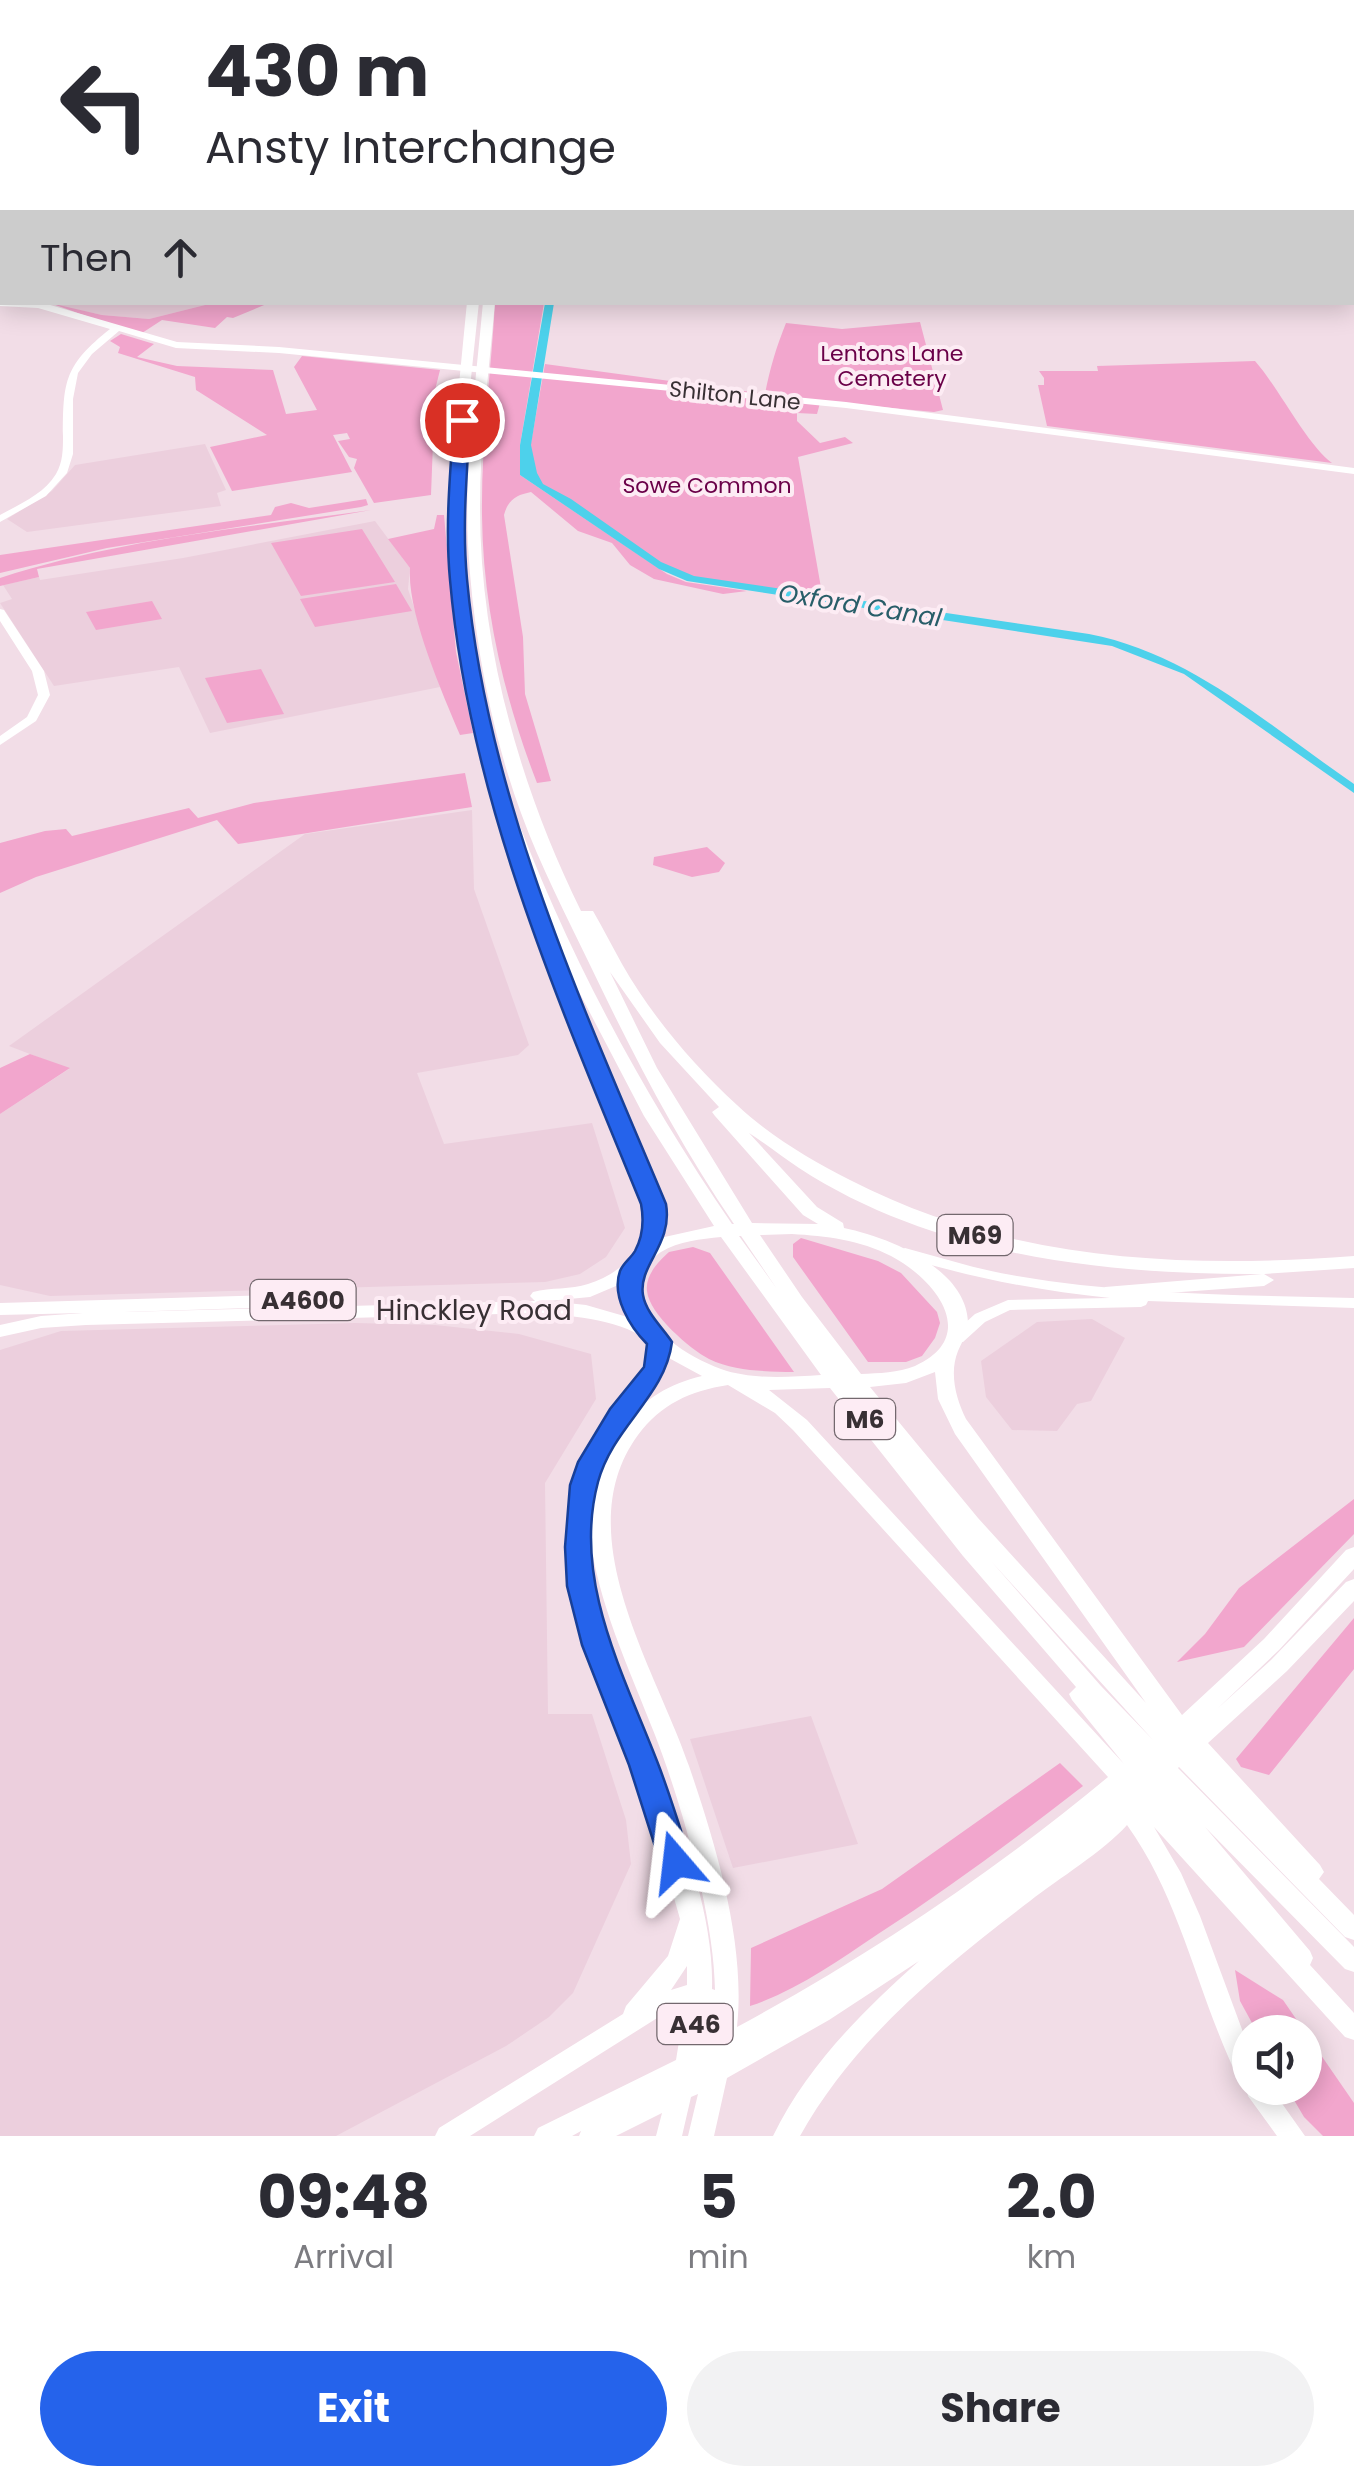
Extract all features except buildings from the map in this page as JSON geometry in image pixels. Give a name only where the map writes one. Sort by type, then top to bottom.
[{"type":"highway","name":"M6","points":[[473,305],[456,498],[458,578],[471,668],[510,790],[576,970],[628,1072],[710,1208],[802,1338],[936,1512],[1024,1618],[1212,1820],[1354,1962]]},
{"type":"highway","name":"M6","points":[[489,305],[472,498],[478,578],[510,790],[556,876],[648,1069],[730,1202],[822,1333],[955,1503],[1071,1636],[1242,1818],[1354,1930]]},
{"type":"highway","points":[[510,790],[615,967],[728,1122],[810,1211],[920,1266],[946,1292],[958,1314],[944,1385],[958,1424],[1122,1656],[1212,1767],[1354,1916]]},
{"type":"highway","points":[[510,790],[550,954],[654,1204],[656,1220],[646,1254],[632,1271],[630,1296],[653,1336]]},
{"type":"highway","name":"M69","points":[[659,1030],[724,1102],[786,1150],[883,1203],[961,1231],[1059,1255],[1173,1269],[1246,1270],[1354,1262]]},
{"type":"highway","points":[[646,1254],[688,1235],[792,1228],[852,1235]]},
{"type":"highway","points":[[1112,1291],[1354,1270]]},
{"type":"highway","name":"Hinckley Road","points":[[0,1310],[578,1294],[632,1271]]},
{"type":"highway","name":"Hinckley Road","points":[[0,1331],[41,1322],[86,1319],[540,1306],[586,1310],[653,1336],[678,1356],[734,1379]]},
{"type":"highway","name":"A46","points":[[653,1336],[656,1369],[620,1415],[592,1462],[584,1485],[579,1547],[581,1586],[596,1645],[644,1765],[698,1953],[699,1994],[669,2136]]},
{"type":"highway","points":[[734,1379],[788,1384],[899,1377],[926,1368],[953,1345]]},
{"type":"highway","points":[[734,1379],[782,1408],[800,1425],[1346,2020]]},
{"type":"highway","name":"A46","points":[[701,2136],[725,2012],[724,1961],[690,1810],[612,1584],[599,1527],[602,1490],[614,1454],[635,1424],[668,1392],[684,1385],[734,1379]]},
{"type":"highway","points":[[547,2136],[655,2093],[884,1972],[1144,1784],[1354,1555]]},
{"type":"highway","points":[[786,2136],[812,2088],[869,2022],[1202,1724],[1311,1636],[1354,1587]]},
{"type":"highway","points":[[965,1607],[1154,1845],[1178,1892],[1232,2039]]},
{"type":"highway","points":[[1024,1618],[1101,1721],[1298,1954],[1346,2020]]},
{"type":"highway","name":"A46","points":[[626,2025],[676,1965],[688,1940],[688,1910]]},
{"type":"highway","name":"A46","points":[[448,2136],[672,1998],[699,1994],[716,2002],[725,2012]]},
{"type":"highway","points":[[592,2136],[655,2093]]},
{"type":"highway","points":[[1269,2105],[1292,2136]]},
{"type":"street","name":"Shilton Lane","points":[[44,305],[188,347],[279,350],[951,417],[1354,471]]},
{"type":"street","points":[[0,519],[38,498],[62,472],[68,456],[69,380],[88,352],[116,329]]},
{"type":"street","points":[[0,612],[42,679],[44,695],[32,719],[0,741]]},
{"type":"street","points":[[884,1246],[1000,1279],[1112,1291],[1354,1304]]},
{"type":"street","points":[[953,1345],[980,1318],[1008,1305],[1247,1300]]},
{"type":"shaded area","points":[[55,305],[205,305],[149,319]]},
{"type":"shaded area","points":[[205,444],[226,490],[217,493],[221,506],[27,532],[7,519],[52,491],[75,465]]},
{"type":"shaded area","points":[[375,521],[410,568],[408,589],[440,687],[210,733],[179,667],[54,686],[0,603],[12,599],[3,585],[39,577],[40,580],[183,558]]},
{"type":"shaded area","points":[[472,810],[474,889],[529,1045],[518,1055],[417,1073],[444,1144],[592,1123],[625,1228],[606,1257],[580,1274],[545,1282],[50,1296],[0,1285],[0,1114],[69,1069],[9,1046],[305,834]]},
{"type":"shaded area","points":[[1092,1319],[1125,1338],[1091,1401],[1077,1404],[1057,1431],[1012,1430],[986,1397],[981,1361],[1037,1322]]},
{"type":"shaded area","points":[[355,1323],[435,1325],[519,1334],[591,1354],[596,1399],[545,1483],[548,1714],[592,1714],[626,1820],[631,1864],[573,1993],[549,2017],[506,2046],[336,2136],[0,2136],[0,1350],[61,1331]]},
{"type":"shaded area","points":[[811,1716],[858,1844],[733,1868],[690,1739]]},
{"type":"green space","points":[[56,305],[102,315],[149,319],[205,305],[264,305],[227,317],[215,328],[162,320],[139,335]]},
{"type":"green space","points":[[495,305],[544,305],[520,445],[520,475],[667,574],[686,582],[747,591],[723,594],[654,579],[630,565],[612,543],[578,531],[531,492],[513,499],[504,515],[523,637],[525,694],[551,781],[537,783],[497,652],[483,550],[483,462]]},
{"type":"green space","name":"Sowe Common","points":[[920,322],[943,410],[766,396],[820,403],[817,414],[797,413],[797,421],[820,443],[845,437],[853,443],[798,457],[823,599],[682,576],[547,490],[527,465],[545,364],[765,394],[786,323],[842,329]]},
{"type":"green space","points":[[121,334],[154,344],[137,357],[177,366],[273,370],[286,414],[317,410],[294,367],[302,356],[440,370],[435,390],[431,495],[374,503],[354,468],[357,459],[349,457],[338,441],[350,439],[347,433],[333,435],[352,472],[232,491],[210,447],[267,435],[196,390],[195,377],[118,353],[120,347],[110,341]]},
{"type":"green space","points":[[1255,361],[1322,455],[1332,463],[1047,426],[1038,385],[1044,385],[1039,371]]},
{"type":"green space","points":[[366,499],[368,505],[361,507],[107,548],[0,573],[0,555],[271,515],[275,507],[291,503],[309,508]]},
{"type":"green space","points":[[371,510],[37,569],[39,577],[0,586],[0,578],[91,553]]},
{"type":"green space","points":[[437,515],[444,515],[456,652],[473,733],[460,735],[420,629],[410,568],[388,539],[434,529]]},
{"type":"green space","points":[[362,529],[395,582],[301,596],[271,543]]},
{"type":"green space","points":[[396,584],[412,611],[315,627],[300,599]]},
{"type":"green space","points":[[152,601],[162,619],[96,630],[86,612]]},
{"type":"green space","points":[[261,669],[284,714],[227,723],[205,678]]},
{"type":"green space","points":[[465,773],[472,807],[238,844],[217,820],[36,877],[0,893],[0,843],[45,831],[66,829],[72,836],[189,808],[198,818],[254,803]]},
{"type":"green space","points":[[707,847],[725,863],[719,872],[692,877],[653,865],[654,857]]},
{"type":"green space","points":[[30,1054],[70,1068],[0,1114],[0,1068]]},
{"type":"green space","points":[[801,1238],[878,1261],[901,1273],[937,1312],[940,1323],[922,1356],[906,1362],[868,1362],[793,1257],[793,1244]]},
{"type":"green space","points":[[693,1247],[710,1253],[794,1372],[751,1370],[719,1363],[692,1347],[662,1320],[649,1300],[650,1274],[669,1252]]},
{"type":"green space","points":[[1354,1499],[1354,1534],[1244,1647],[1177,1662],[1205,1634],[1239,1588]]},
{"type":"green space","points":[[1354,1618],[1354,1669],[1269,1775],[1241,1767],[1236,1759]]},
{"type":"green space","points":[[1060,1763],[1083,1786],[848,1955],[800,1984],[750,2006],[751,1948],[882,1889]]},
{"type":"green space","points":[[1235,1970],[1283,2000],[1293,2015],[1248,2015],[1240,2001]]},
{"type":"green space","points":[[1322,2057],[1354,2103],[1354,2136],[1323,2136],[1297,2105],[1322,2105]]},
{"type":"water","name":"Oxford Canal","points":[[545,305],[554,305],[531,445],[537,473],[543,484],[661,562],[694,576],[1089,634],[1126,644],[1196,675],[1228,695],[1354,784],[1354,793],[1184,674],[1112,646],[687,581],[659,569],[520,475],[520,445]]},
{"type":"route","points":[[462,420],[456,498],[458,578],[471,668],[499,790],[550,954],[654,1204],[656,1220],[646,1254],[632,1271],[630,1296],[646,1328],[660,1342],[656,1369],[620,1415],[592,1462],[580,1509],[579,1547],[581,1586],[596,1645],[644,1765],[676,1862]]},
{"type":"park label","name":"Lentons Lane Cemetery","points":[[892,366]]}]
